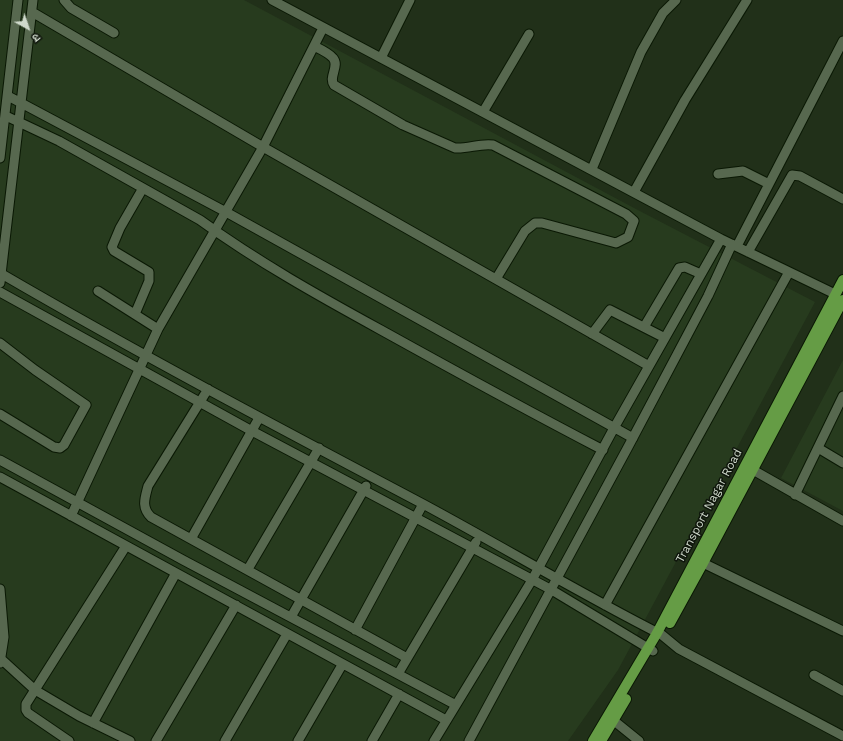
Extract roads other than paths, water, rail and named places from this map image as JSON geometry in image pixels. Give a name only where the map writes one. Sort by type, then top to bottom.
[{"type":"main road","name":"Transport Nagar Road","points":[[592,741],[651,649],[703,563],[753,470],[839,297],[843,280]]},
{"type":"main road","name":"Transport Nagar Road","points":[[660,634],[839,297]]},
{"type":"main road","name":"Transport Nagar Road","points":[[601,741],[651,649]]},
{"type":"street","points":[[0,158],[6,116],[18,0]]},
{"type":"street","points":[[0,284],[0,273],[33,0]]},
{"type":"street","points":[[64,0],[71,8],[114,33]]},
{"type":"street","points":[[272,0],[721,239],[839,297]]},
{"type":"street","points":[[381,58],[410,0]]},
{"type":"street","points":[[592,169],[641,52],[658,19],[676,0]]},
{"type":"street","points":[[634,192],[685,100],[747,0]]},
{"type":"street","points":[[32,12],[263,147],[649,366]]},
{"type":"street","points":[[71,516],[158,329],[263,147],[323,28]]},
{"type":"street","points":[[483,112],[529,34]]},
{"type":"street","points":[[469,741],[633,438],[734,245],[769,184],[843,41]]},
{"type":"street","points":[[314,46],[330,55],[335,61],[332,78],[334,85],[403,125],[455,148],[485,144],[493,145],[626,214],[634,221],[628,237],[616,243],[542,223],[535,223],[525,232],[496,279]]},
{"type":"street","points":[[8,96],[226,212],[633,438]]},
{"type":"street","points":[[6,116],[59,141],[200,220],[214,232],[284,276],[515,404],[603,450]]},
{"type":"street","points":[[718,174],[743,171],[769,184]]},
{"type":"street","points":[[748,252],[792,175],[800,176],[843,200]]},
{"type":"street","points":[[135,314],[149,280],[149,272],[114,250],[112,247],[120,228],[143,188]]},
{"type":"street","points":[[434,741],[532,580],[614,428],[721,239]]},
{"type":"street","points":[[644,327],[679,268],[685,267],[701,274]]},
{"type":"street","points":[[605,605],[789,272]]},
{"type":"street","points":[[0,273],[259,418],[319,448],[371,478],[423,504],[556,579],[660,634],[679,649],[843,736]]},
{"type":"street","points":[[98,291],[158,329]]},
{"type":"street","points":[[0,292],[252,431],[364,489],[416,519],[473,547],[550,589],[651,649]]},
{"type":"street","points":[[592,334],[610,310],[665,338]]},
{"type":"street","points":[[0,343],[35,370],[86,405],[68,439],[60,448],[54,447],[0,414]]},
{"type":"street","points":[[208,389],[148,486],[144,500],[144,508],[151,517],[248,569],[407,658]]},
{"type":"street","points":[[795,495],[843,396]]},
{"type":"street","points":[[191,539],[259,418]]},
{"type":"street","points":[[248,569],[319,448]]},
{"type":"street","points":[[818,448],[843,462]]},
{"type":"street","points":[[0,460],[456,705]]},
{"type":"street","points":[[753,470],[843,521]]},
{"type":"street","points":[[0,477],[176,572],[342,665],[446,720]]},
{"type":"street","points":[[291,617],[371,478]]},
{"type":"street","points":[[355,630],[423,504]]},
{"type":"street","points":[[398,674],[480,536]]},
{"type":"street","points":[[69,741],[26,710],[26,704],[126,546]]},
{"type":"street","points":[[703,563],[843,630]]},
{"type":"street","points":[[93,723],[176,572]]},
{"type":"street","points":[[0,589],[4,627],[1,661],[35,690],[93,723],[130,741]]},
{"type":"street","points":[[156,741],[236,606]]},
{"type":"street","points":[[224,741],[286,634]]},
{"type":"street","points":[[298,741],[342,665]]},
{"type":"street","points":[[814,675],[843,691]]},
{"type":"street","points":[[372,741],[399,694]]},
{"type":"street","points":[[613,720],[633,739]]}]
